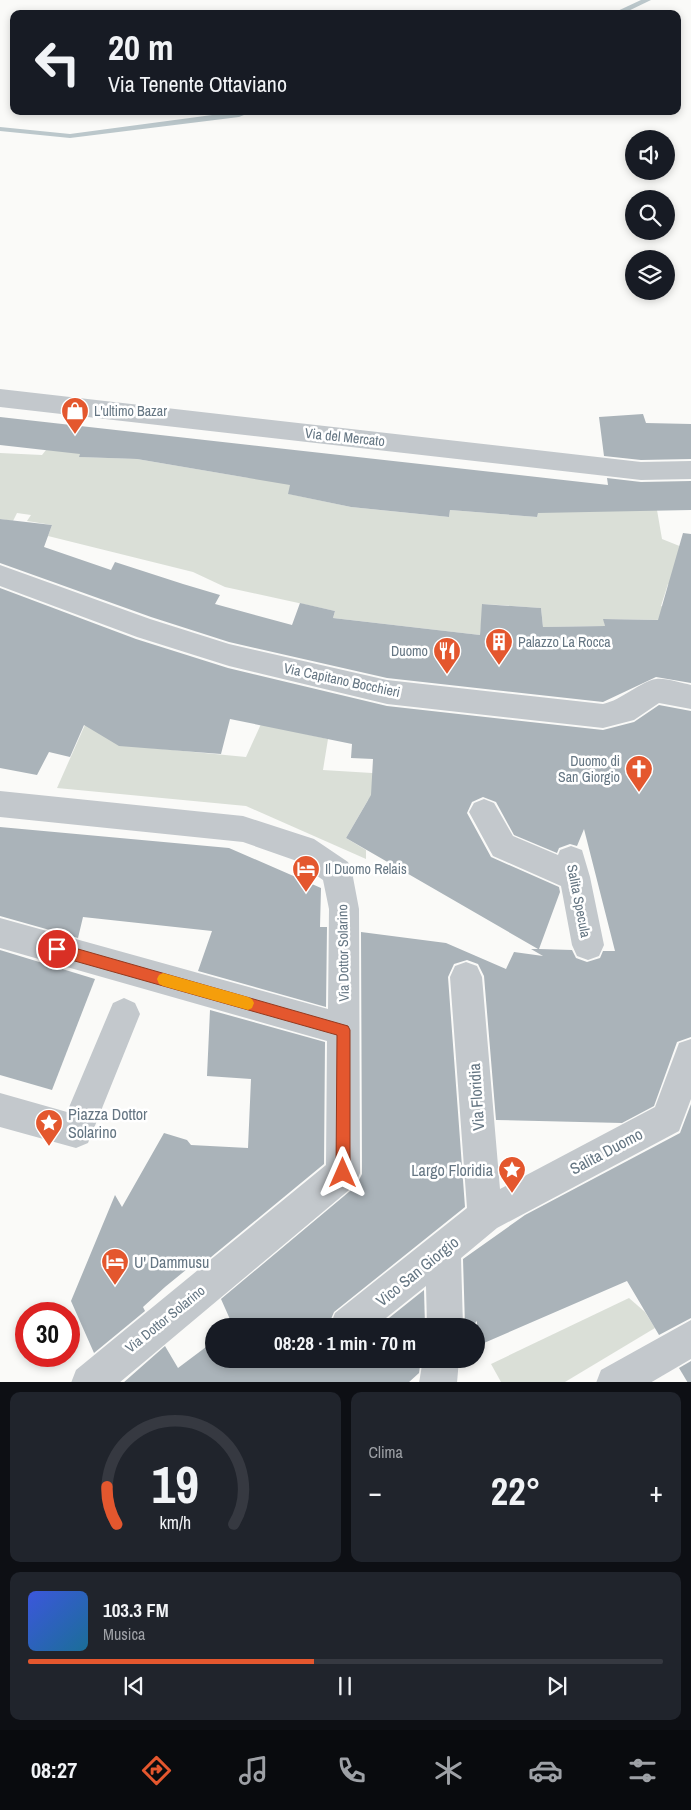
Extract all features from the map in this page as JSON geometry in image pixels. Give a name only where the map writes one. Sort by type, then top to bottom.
[{"type":"street","name":"Via del Mercato","points":[[0,398],[641,471],[691,470]]},
{"type":"street","name":"Via Capitano Bocchieri","points":[[0,574],[146,629],[229,655],[387,692],[603,716],[624,711],[640,698],[656,691],[691,697]]},
{"type":"street","name":"Via Dottor Solarino","points":[[0,804],[243,829],[303,849],[336,872],[344,908],[343,1173],[88,1382]]},
{"type":"street","name":"Salita Specula","points":[[484,812],[503,846],[573,868],[588,945]]},
{"type":"street","points":[[0,933],[344,1030]]},
{"type":"street","name":"Via Floridia","points":[[466,977],[485,1216]]},
{"type":"street","points":[[0,1110],[76,1131],[124,1014]]},
{"type":"street","name":"Salita Duomo","points":[[485,1216],[666,1119],[691,1055]]},
{"type":"street","name":"Vico San Giorgio","points":[[358,1318],[485,1216]]},
{"type":"street","points":[[443,1250],[445,1318]]},
{"type":"street","points":[[614,1382],[691,1338]]},
{"type":"street","points":[[438,1382],[440,1368]]},
{"type":"shaded area","points":[[82,446],[80,457],[137,459],[249,478],[251,471],[292,480],[289,494],[351,507],[449,517],[450,510],[537,517],[538,508],[657,510],[662,539],[682,547],[682,589],[668,584],[661,606],[691,615],[662,620],[604,619],[605,626],[543,627],[541,608],[483,604],[480,635],[333,618],[335,611],[225,587],[193,572],[48,536],[52,525],[27,521],[31,515],[17,513],[13,521],[0,519],[0,453],[42,455],[46,450]]},
{"type":"shaded area","points":[[88,718],[152,748],[246,757],[261,724],[328,739],[323,770],[372,773],[410,782],[404,808],[368,800],[346,838],[366,850],[366,859],[246,806],[57,788]]},
{"type":"shaded area","points":[[629,1298],[645,1312],[655,1328],[565,1382],[501,1382],[491,1364]]},
{"type":"building","points":[[643,414],[646,423],[691,424],[691,459],[641,460],[604,456],[599,417]]},
{"type":"building","points":[[0,417],[608,485],[607,478],[641,482],[691,481],[691,510],[538,513],[537,517],[450,510],[449,517],[351,507],[288,494],[290,485],[137,459],[79,457],[80,454],[0,445]]},
{"type":"building","points":[[0,519],[52,525],[44,547],[111,570],[115,562],[220,595],[215,604],[292,625],[300,603],[335,611],[333,618],[480,635],[482,604],[541,608],[543,627],[605,626],[603,619],[658,620],[683,533],[691,534],[691,683],[656,677],[603,702],[387,678],[229,642],[151,617],[0,563]]},
{"type":"building","points":[[0,588],[136,639],[228,668],[387,706],[603,730],[634,722],[659,705],[691,711],[691,1037],[677,1042],[654,1106],[622,1123],[496,1120],[484,976],[478,964],[467,960],[454,964],[448,977],[465,1207],[334,1312],[331,1318],[229,1318],[221,1299],[356,1186],[362,1174],[361,932],[446,943],[506,969],[514,952],[543,956],[531,949],[538,949],[346,838],[371,795],[373,759],[351,758],[352,744],[230,719],[221,754],[119,746],[84,725],[70,757],[49,752],[37,775],[0,768]],"holes":[[[483,797],[496,802],[514,835],[557,853],[559,848],[570,844],[577,846],[584,829],[615,951],[603,951],[600,958],[587,962],[576,958],[572,950],[539,949],[560,892],[559,887],[491,857],[467,813],[472,802]]]},
{"type":"building","points":[[0,827],[229,848],[321,888],[320,927],[327,927],[326,1007],[198,971],[212,931],[83,917],[78,938],[0,916]]},
{"type":"building","points":[[0,950],[95,979],[52,1090],[0,1075]]},
{"type":"building","points":[[210,1010],[325,1042],[324,1164],[205,1262],[203,1256],[165,1287],[143,1307],[145,1311],[94,1353],[80,1321],[80,1302],[71,1301],[115,1195],[122,1207],[164,1133],[187,1140],[191,1145],[248,1148],[251,1079],[207,1076]]},
{"type":"building","points":[[691,1104],[691,1318],[659,1335],[627,1281],[485,1343],[485,1318],[465,1318],[463,1259],[525,1215],[680,1133]]},
{"type":"building","points":[[424,1290],[425,1318],[389,1318]]},
{"type":"building","points":[[165,1346],[178,1368],[205,1348],[205,1368],[420,1368],[419,1373],[409,1382],[124,1382]]},
{"type":"building","points":[[691,1361],[691,1382],[687,1382],[679,1368]]},
{"type":"waterway","points":[[624,10],[647,0]]},
{"type":"waterway","points":[[0,129],[70,136],[239,115]]},
{"type":"slow traffic","points":[[163,979],[248,1003]]},
{"type":"place","name":"L'ultimo Bazar","points":[[75,435]]},
{"type":"place","name":"Palazzo La Rocca","points":[[499,666]]},
{"type":"place","name":"Duomo","points":[[447,675]]},
{"type":"place","name":"Duomo di San Giorgio","points":[[639,793]]},
{"type":"place","name":"Il Duomo Relais","points":[[306,893]]},
{"type":"place","name":"Piazza Dottor Solarino","points":[[49,1147]]},
{"type":"place","name":"Largo Floridia","points":[[512,1194]]},
{"type":"place","name":"U' Dammusu","points":[[115,1286]]},
{"type":"route","points":[[57,949],[344,1030],[343,1173]]}]
